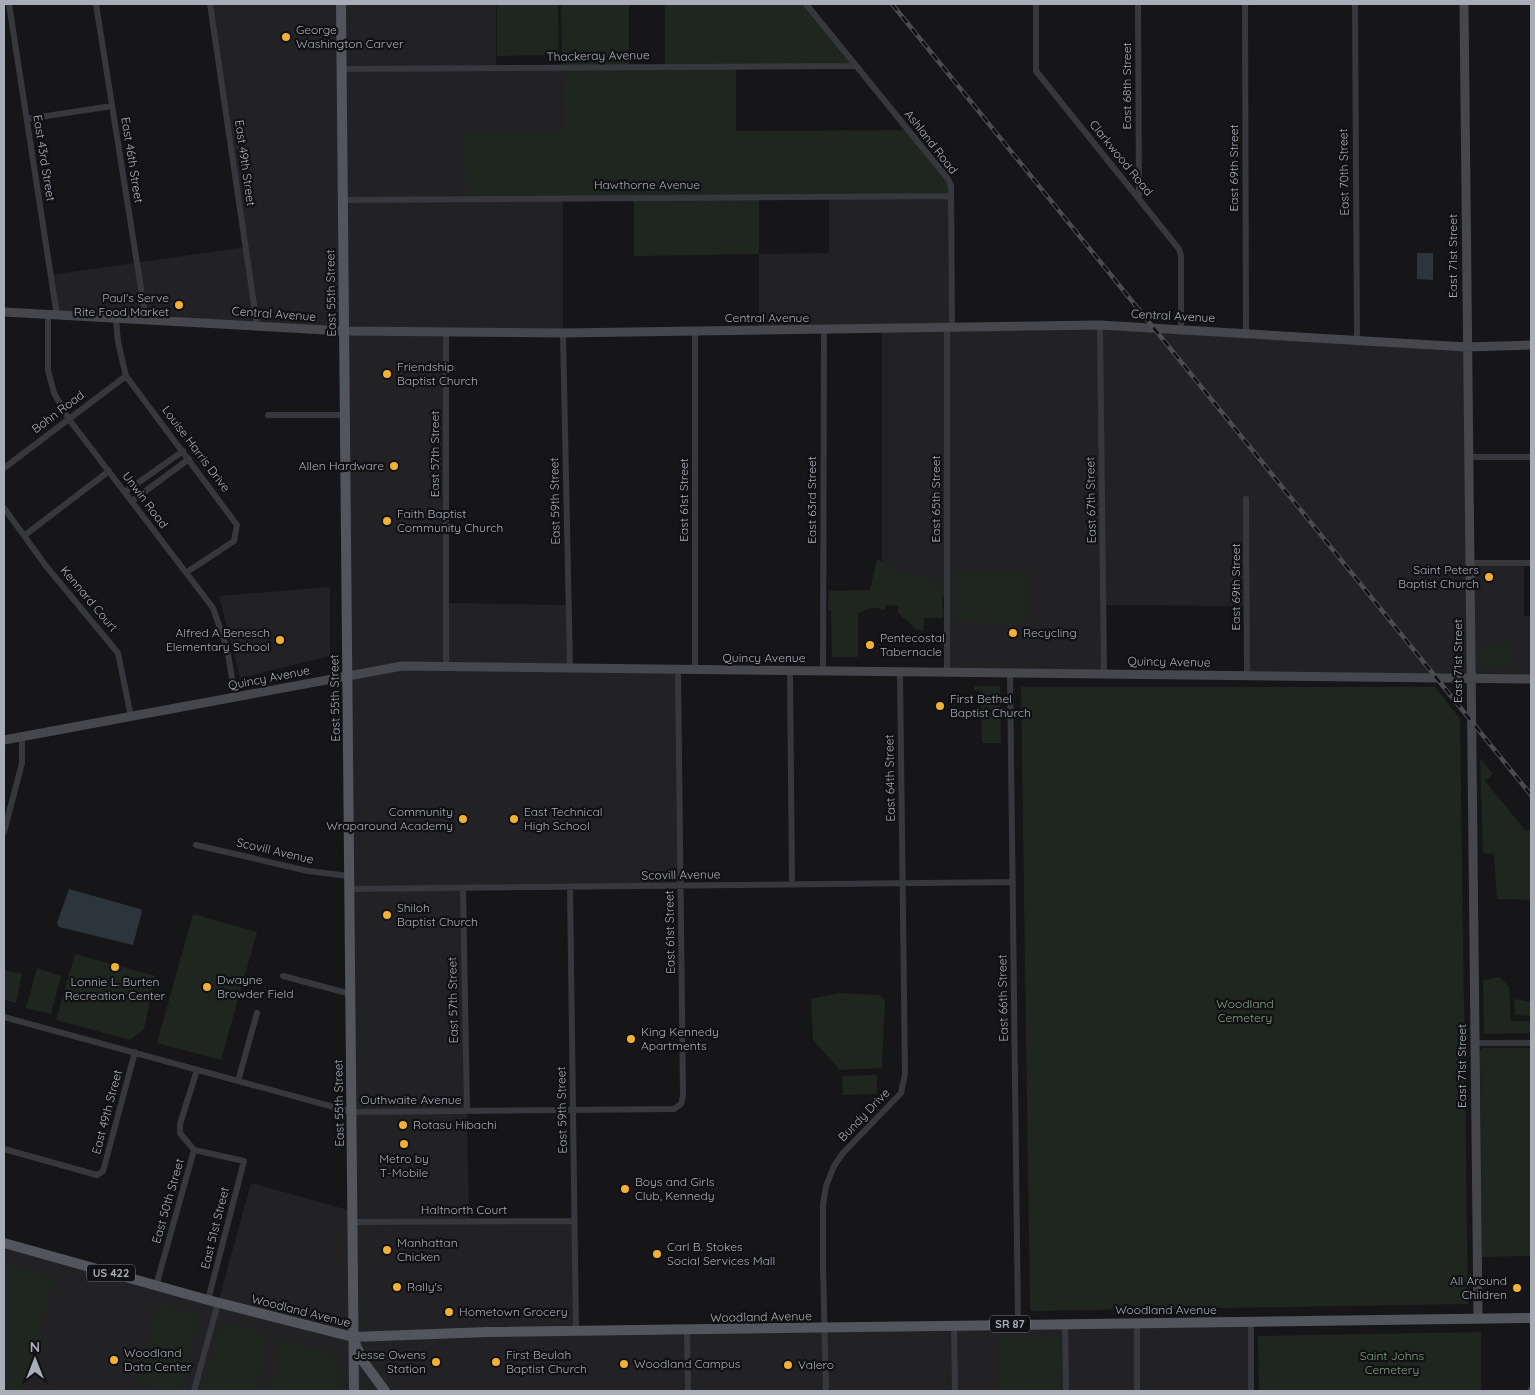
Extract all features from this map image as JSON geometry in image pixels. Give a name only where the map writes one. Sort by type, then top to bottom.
[{"type":"main road","name":"East 55th Street","points":[[341,4],[354,1391]]},
{"type":"main road","name":"Woodland Avenue","points":[[4,1243],[218,1303],[353,1337],[954,1324],[1531,1318]]},
{"type":"main road","points":[[353,1337],[363,1361],[385,1391]]},
{"type":"street","name":"East 43rd Street","points":[[9,4],[27,119],[52,316]]},
{"type":"street","name":"East 46th Street","points":[[96,4],[146,320]]},
{"type":"street","name":"East 49th Street","points":[[210,4],[257,325]]},
{"type":"street","name":"Ashland Road","points":[[806,4],[854,66],[948,179],[951,196],[949,326]]},
{"type":"street","name":"Clarkwood Road","points":[[1036,4],[1036,71],[1178,249],[1181,256],[1181,329]]},
{"type":"street","name":"East 68th Street","points":[[1138,4],[1139,198]]},
{"type":"street","name":"East 69th Street","points":[[1245,4],[1246,333]]},
{"type":"street","name":"East 70th Street","points":[[1355,4],[1357,340]]},
{"type":"street","name":"East 71st Street","points":[[1464,4],[1466,347],[1469,457],[1478,1319]]},
{"type":"street","name":"Thackeray Avenue","points":[[341,69],[854,66]]},
{"type":"street","points":[[27,119],[112,106]]},
{"type":"street","name":"Hawthorne Avenue","points":[[342,200],[951,196]]},
{"type":"street","name":"Central Avenue","points":[[4,312],[344,331],[564,333],[1100,325],[1466,347],[1531,345]]},
{"type":"street","name":"Unwin Road","points":[[52,316],[48,370],[54,393],[68,418],[213,608],[221,626],[235,697]]},
{"type":"street","name":"Louise Harris Drive","points":[[116,319],[118,342],[126,376],[236,520],[237,532],[234,541],[187,572]]},
{"type":"street","name":"East 67th Street","points":[[1100,325],[1104,674]]},
{"type":"street","name":"East 65th Street","points":[[947,673],[949,326]]},
{"type":"street","name":"East 63rd Street","points":[[823,671],[824,330]]},
{"type":"street","name":"East 61st Street","points":[[694,331],[695,670]]},
{"type":"street","name":"East 57th Street","points":[[446,332],[446,666]]},
{"type":"street","name":"East 59th Street","points":[[564,333],[570,668]]},
{"type":"street","name":"Bohn Road","points":[[4,468],[126,376]]},
{"type":"street","points":[[268,415],[345,414]]},
{"type":"street","points":[[125,492],[183,452]]},
{"type":"street","points":[[1469,457],[1531,457]]},
{"type":"street","points":[[132,501],[189,459]]},
{"type":"street","points":[[25,535],[109,471]]},
{"type":"street","name":"East 69th Street","points":[[1246,499],[1247,676]]},
{"type":"street","name":"Kennard Court","points":[[4,508],[46,566],[118,653],[131,717]]},
{"type":"street","points":[[1470,563],[1531,563]]},
{"type":"street","name":"Quincy Avenue","points":[[4,740],[402,666],[1531,679]]},
{"type":"street","name":"East 61st Street","points":[[678,670],[683,1096],[680,1104]]},
{"type":"street","points":[[790,671],[792,886]]},
{"type":"street","name":"East 64th Street","points":[[900,672],[903,884]]},
{"type":"street","name":"East 66th Street","points":[[1010,673],[1018,1324]]},
{"type":"street","points":[[4,832],[22,763],[22,737]]},
{"type":"street","name":"Scovill Avenue","points":[[196,845],[308,871],[350,876]]},
{"type":"street","name":"Scovill Avenue","points":[[350,889],[792,886],[1013,882]]},
{"type":"street","name":"Bundy Drive","points":[[824,1328],[823,1224],[826,1186],[834,1166],[842,1153],[901,1093],[905,1074],[903,884]]},
{"type":"street","name":"East 59th Street","points":[[570,887],[576,1332]]},
{"type":"street","name":"East 57th Street","points":[[463,888],[467,1111]]},
{"type":"street","points":[[283,976],[351,994]]},
{"type":"street","points":[[238,1081],[257,1013]]},
{"type":"street","name":"Outhwaite Avenue","points":[[4,1017],[352,1112],[674,1108],[680,1104]]},
{"type":"street","points":[[1474,1043],[1531,1043]]},
{"type":"street","name":"East 49th Street","points":[[4,1149],[97,1175],[103,1171],[135,1052]]},
{"type":"street","name":"East 50th Street","points":[[156,1286],[194,1150],[180,1133],[180,1124],[197,1070]]},
{"type":"street","name":"East 51st Street","points":[[194,1150],[244,1161],[208,1300]]},
{"type":"street","name":"Haltnorth Court","points":[[353,1222],[574,1221]]},
{"type":"street","points":[[194,1391],[218,1303]]},
{"type":"street","points":[[1251,1322],[1251,1391]]},
{"type":"street","points":[[1066,1323],[1066,1391]]},
{"type":"street","points":[[1137,1323],[1138,1391]]},
{"type":"street","points":[[954,1324],[955,1391]]},
{"type":"street","points":[[824,1328],[826,1391]]},
{"type":"street","points":[[687,1331],[688,1391]]},
{"type":"shaded area","points":[[210,4],[496,4],[496,68],[562,67],[563,132],[465,132],[563,197],[563,333],[446,332],[446,603],[569,605],[570,668],[678,670],[681,887],[463,889],[469,1221],[574,1221],[576,1331],[1251,1322],[1251,1391],[4,1391],[4,1243],[218,1303],[251,1183],[352,1211],[344,331],[57,316],[50,275],[246,247]]},
{"type":"shaded area","points":[[829,196],[951,196],[952,326],[1100,325],[1466,347],[1470,563],[1524,563],[1524,616],[1531,616],[1531,679],[1247,676],[1247,606],[1103,605],[1104,674],[947,673],[947,597],[882,597],[882,328],[759,330],[759,254],[829,253]]},
{"type":"shaded area","points":[[1417,253],[1433,253],[1433,280],[1417,279]]},
{"type":"shaded area","name":"Alfred A Benesch Elementary School","points":[[330,587],[330,656],[240,678],[219,596]]},
{"type":"shaded area","points":[[69,889],[140,909],[142,911],[133,945],[59,927],[57,923]]},
{"type":"green space","points":[[497,4],[558,4],[559,55],[497,56]]},
{"type":"green space","points":[[561,4],[629,4],[629,66],[665,66],[665,4],[806,4],[854,66],[736,66],[736,131],[908,130],[948,179],[951,196],[759,197],[759,254],[634,256],[634,197],[466,198],[465,132],[563,132]]},
{"type":"green space","points":[[877,559],[897,572],[931,578],[939,585],[942,589],[943,618],[924,618],[923,631],[917,630],[898,613],[898,606],[885,605],[885,610],[877,608],[868,609],[858,614],[858,657],[832,657],[831,611],[828,609],[829,591],[870,590]]},
{"type":"green space","points":[[955,571],[1026,571],[1026,623],[955,622]]},
{"type":"green space","points":[[1509,637],[1509,668],[1479,668],[1479,650],[1488,650],[1488,645],[1504,642]]},
{"type":"green space","points":[[974,686],[1000,686],[1001,743],[982,743],[980,690],[974,690]]},
{"type":"green space","name":"Woodland Cemetery","points":[[1021,687],[1435,687],[1460,719],[1468,1304],[1030,1311]]},
{"type":"green space","points":[[1480,759],[1493,774],[1485,781],[1526,831],[1531,829],[1531,900],[1497,899],[1494,854],[1483,853]]},
{"type":"green space","name":"Dwayne Browder Field","points":[[193,914],[257,932],[221,1060],[157,1043]]},
{"type":"green space","points":[[75,954],[156,976],[144,1029],[130,1040],[56,1020]]},
{"type":"green space","points":[[37,968],[61,976],[51,1014],[26,1008]]},
{"type":"green space","points":[[5,970],[22,974],[16,1003],[4,1000]]},
{"type":"green space","points":[[1500,977],[1509,987],[1511,1021],[1531,1021],[1531,1033],[1484,1034],[1483,980]]},
{"type":"green space","points":[[838,993],[880,995],[885,1000],[882,1068],[840,1070],[813,1040],[811,999]]},
{"type":"green space","points":[[1514,999],[1531,1002],[1531,1016],[1515,1015]]},
{"type":"green space","points":[[1482,1048],[1531,1048],[1531,1256],[1482,1257],[1480,1052]]},
{"type":"green space","points":[[877,1075],[877,1094],[843,1095],[842,1076]]},
{"type":"green space","points":[[4,1263],[54,1279],[25,1391],[4,1391]]},
{"type":"green space","points":[[159,1303],[199,1315],[200,1317],[179,1391],[169,1391],[137,1382]]},
{"type":"green space","points":[[221,1323],[258,1330],[265,1338],[259,1391],[201,1391]]},
{"type":"green space","name":"Saint Johns Cemetery","points":[[1481,1332],[1481,1391],[1259,1391],[1258,1336]]},
{"type":"green space","points":[[1060,1336],[1061,1391],[997,1391],[998,1338]]},
{"type":"green space","points":[[277,1337],[331,1354],[340,1368],[340,1391],[272,1391]]},
{"type":"railway","points":[[892,4],[1531,795]]},
{"type":"place","name":"George Washington Carver","points":[[286,37]]},
{"type":"place","name":"Paul's Serve Rite Food Market","points":[[179,305]]},
{"type":"place","name":"Friendship Baptist Church","points":[[387,374]]},
{"type":"place","name":"Allen Hardware","points":[[394,466]]},
{"type":"place","name":"Faith Baptist Community Church","points":[[387,521]]},
{"type":"place","name":"Saint Peters Baptist Church","points":[[1489,577]]},
{"type":"place","name":"Recycling","points":[[1013,633]]},
{"type":"place","name":"Alfred A Benesch Elementary School","points":[[280,640]]},
{"type":"place","name":"Pentecostal Tabernacle","points":[[870,645]]},
{"type":"place","name":"First Bethel Baptist Church","points":[[940,706]]},
{"type":"place","name":"Community Wraparound Academy","points":[[463,819]]},
{"type":"place","name":"East Technical High School","points":[[514,819]]},
{"type":"place","name":"Shiloh Baptist Church","points":[[387,915]]},
{"type":"place","name":"Lonnie L. Burten Recreation Center","points":[[115,967]]},
{"type":"place","name":"Dwayne Browder Field","points":[[207,987]]},
{"type":"place","name":"King Kennedy Apartments","points":[[631,1039]]},
{"type":"place","name":"Rotasu Hibachi","points":[[403,1125]]},
{"type":"place","name":"Metro by T-Mobile","points":[[404,1144]]},
{"type":"place","name":"Boys and Girls Club, Kennedy","points":[[625,1189]]},
{"type":"place","name":"Manhattan Chicken","points":[[387,1250]]},
{"type":"place","name":"Carl B. Stokes Social Services Mall","points":[[657,1254]]},
{"type":"place","name":"Rally's","points":[[397,1287]]},
{"type":"place","name":"All Around Children","points":[[1517,1288]]},
{"type":"place","name":"Hometown Grocery","points":[[449,1312]]},
{"type":"place","name":"Woodland Data Center","points":[[114,1360]]},
{"type":"place","name":"Jesse Owens Station","points":[[436,1362]]},
{"type":"place","name":"First Beulah Baptist Church","points":[[496,1362]]},
{"type":"place","name":"Woodland Campus","points":[[624,1364]]},
{"type":"place","name":"Valero","points":[[788,1365]]}]
